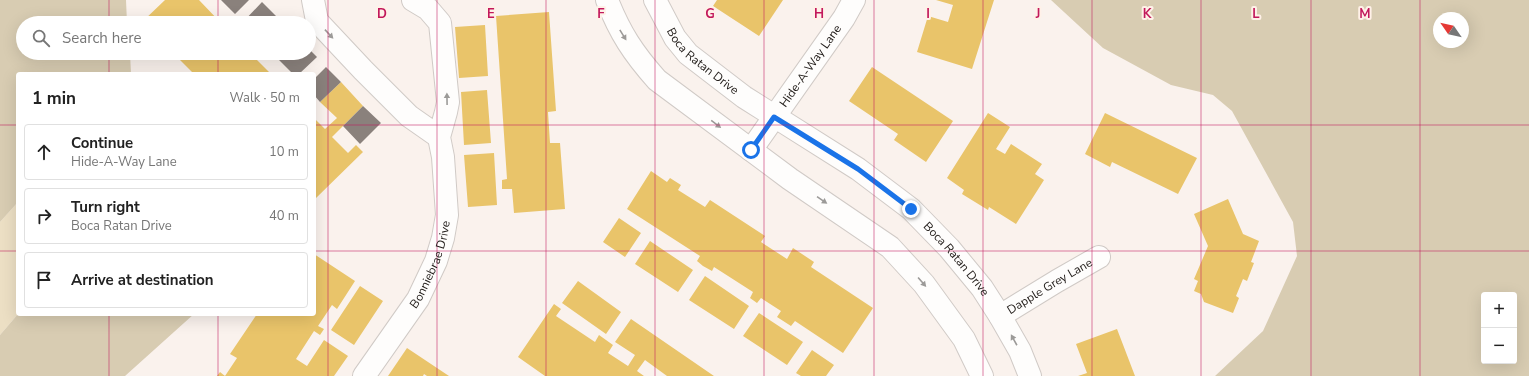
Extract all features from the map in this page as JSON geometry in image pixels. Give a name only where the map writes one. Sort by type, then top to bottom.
[{"type":"street","points":[[313,0],[317,21],[409,116],[439,137]]},
{"type":"street","points":[[607,0],[618,27],[639,60],[657,80],[751,150],[890,247],[924,284],[964,339],[982,376]]},
{"type":"street","name":"Boca Ratan Drive","points":[[655,0],[675,38],[688,54],[744,98],[858,169],[911,209],[949,248],[982,288],[1020,351],[1030,376]]},
{"type":"street","name":"Hide-A-Way Lane","points":[[751,150],[844,18],[854,0]]},
{"type":"street","name":"Bonniebrae Drive","points":[[364,376],[418,299],[436,261],[443,238],[447,215],[443,157],[439,137],[448,102],[440,23],[426,3]]},
{"type":"street","name":"Dapple Grey Lane","points":[[1000,316],[1099,257]]},
{"type":"shaded area","points":[[0,0],[126,0],[127,16],[16,16],[16,60],[130,60],[131,72],[16,72],[16,204],[0,222]]},
{"type":"shaded area","points":[[1051,0],[1529,0],[1529,376],[1215,376],[1263,331],[1297,256],[1293,222],[1232,111],[1213,95],[1171,85],[1103,48]]},
{"type":"shaded area","points":[[16,204],[16,316],[0,335],[0,222]]},
{"type":"shaded area","points":[[16,316],[192,316],[125,376],[0,376],[0,335]]},
{"type":"building: Homes","points":[[165,0],[199,0],[214,16],[148,16]]},
{"type":"building: Homes","points":[[717,0],[783,0],[759,36],[713,6]]},
{"type":"building: Homes","points":[[936,0],[994,0],[972,69],[917,52],[928,16],[948,22],[953,5]]},
{"type":"building: Homes","points":[[549,12],[556,111],[548,112],[550,143],[560,143],[565,209],[514,213],[512,189],[502,189],[502,180],[507,179],[496,16]]},
{"type":"building: Homes","points":[[485,25],[488,76],[459,78],[455,27]]},
{"type":"building: Homes","points":[[180,60],[257,60],[269,72],[192,72]]},
{"type":"building: Homes","points":[[872,67],[953,121],[926,162],[894,140],[898,134],[849,101]]},
{"type":"building: Homes","points":[[341,82],[363,106],[332,137],[348,153],[356,145],[363,152],[316,198],[316,120],[325,129],[337,118],[320,102]]},
{"type":"building: Homes","points":[[487,90],[491,143],[464,145],[461,92]]},
{"type":"building: Homes","points":[[988,113],[1010,127],[996,149],[1005,154],[1011,144],[1042,164],[1035,174],[1044,180],[1016,224],[989,207],[988,210],[962,194],[964,190],[947,178]]},
{"type":"building: Homes","points":[[1105,113],[1197,158],[1178,194],[1112,162],[1110,167],[1085,154]]},
{"type":"building: Homes","points":[[494,153],[497,205],[468,207],[464,155]]},
{"type":"building: Homes","points":[[651,171],[667,182],[670,178],[681,185],[678,190],[705,207],[710,200],[765,236],[761,242],[787,259],[793,248],[814,262],[811,267],[873,308],[843,353],[795,321],[791,326],[777,317],[781,311],[761,298],[757,303],[750,298],[753,292],[714,267],[712,271],[703,266],[697,261],[700,256],[627,209]]},
{"type":"building: Homes","points":[[1228,199],[1243,234],[1259,241],[1251,262],[1254,263],[1247,281],[1243,279],[1236,296],[1239,298],[1233,313],[1204,302],[1201,294],[1194,291],[1198,281],[1194,279],[1208,246],[1194,214]]},
{"type":"building: Homes","points":[[619,218],[641,233],[625,257],[603,242]]},
{"type":"building: Homes","points":[[650,241],[693,270],[678,292],[635,264]]},
{"type":"building: Homes","points":[[316,255],[355,281],[337,309],[332,305],[318,326],[324,329],[320,335],[314,331],[296,359],[307,366],[324,340],[348,356],[334,376],[225,376],[237,358],[230,354],[256,316],[316,316]]},
{"type":"building: Homes","points":[[705,276],[749,306],[734,329],[689,300]]},
{"type":"building: Homes","points":[[578,281],[621,312],[606,334],[562,303]]},
{"type":"building: Homes","points":[[360,286],[383,301],[354,345],[331,330]]},
{"type":"building: Homes","points":[[554,304],[561,309],[556,316],[595,342],[599,335],[613,345],[608,353],[628,366],[635,355],[615,342],[631,319],[714,376],[667,376],[645,360],[637,371],[644,376],[545,376],[518,357]]},
{"type":"building: Homes","points":[[759,313],[803,342],[787,365],[743,336]]},
{"type":"building: Homes","points":[[1117,329],[1135,376],[1078,376],[1087,373],[1076,344]]},
{"type":"building: Homes","points":[[407,348],[449,376],[427,376],[424,374],[423,376],[388,376]]},
{"type":"building: Homes","points":[[812,350],[834,365],[826,376],[801,376],[796,373]]},
{"type":"building: Homes","points":[[220,372],[225,376],[217,376]]},
{"type":"building: Industry","points":[[221,0],[249,0],[235,14]]},
{"type":"building: Industry","points":[[262,2],[276,16],[249,16]]},
{"type":"building: Industry","points":[[279,60],[314,60],[301,72],[291,72]]},
{"type":"building: Industry","points":[[326,67],[341,82],[320,102],[316,97],[316,77]]},
{"type":"building: Industry","points":[[363,106],[381,123],[360,144],[343,126]]},
{"type":"route","points":[[751,150],[774,117],[858,169],[911,209]]}]
